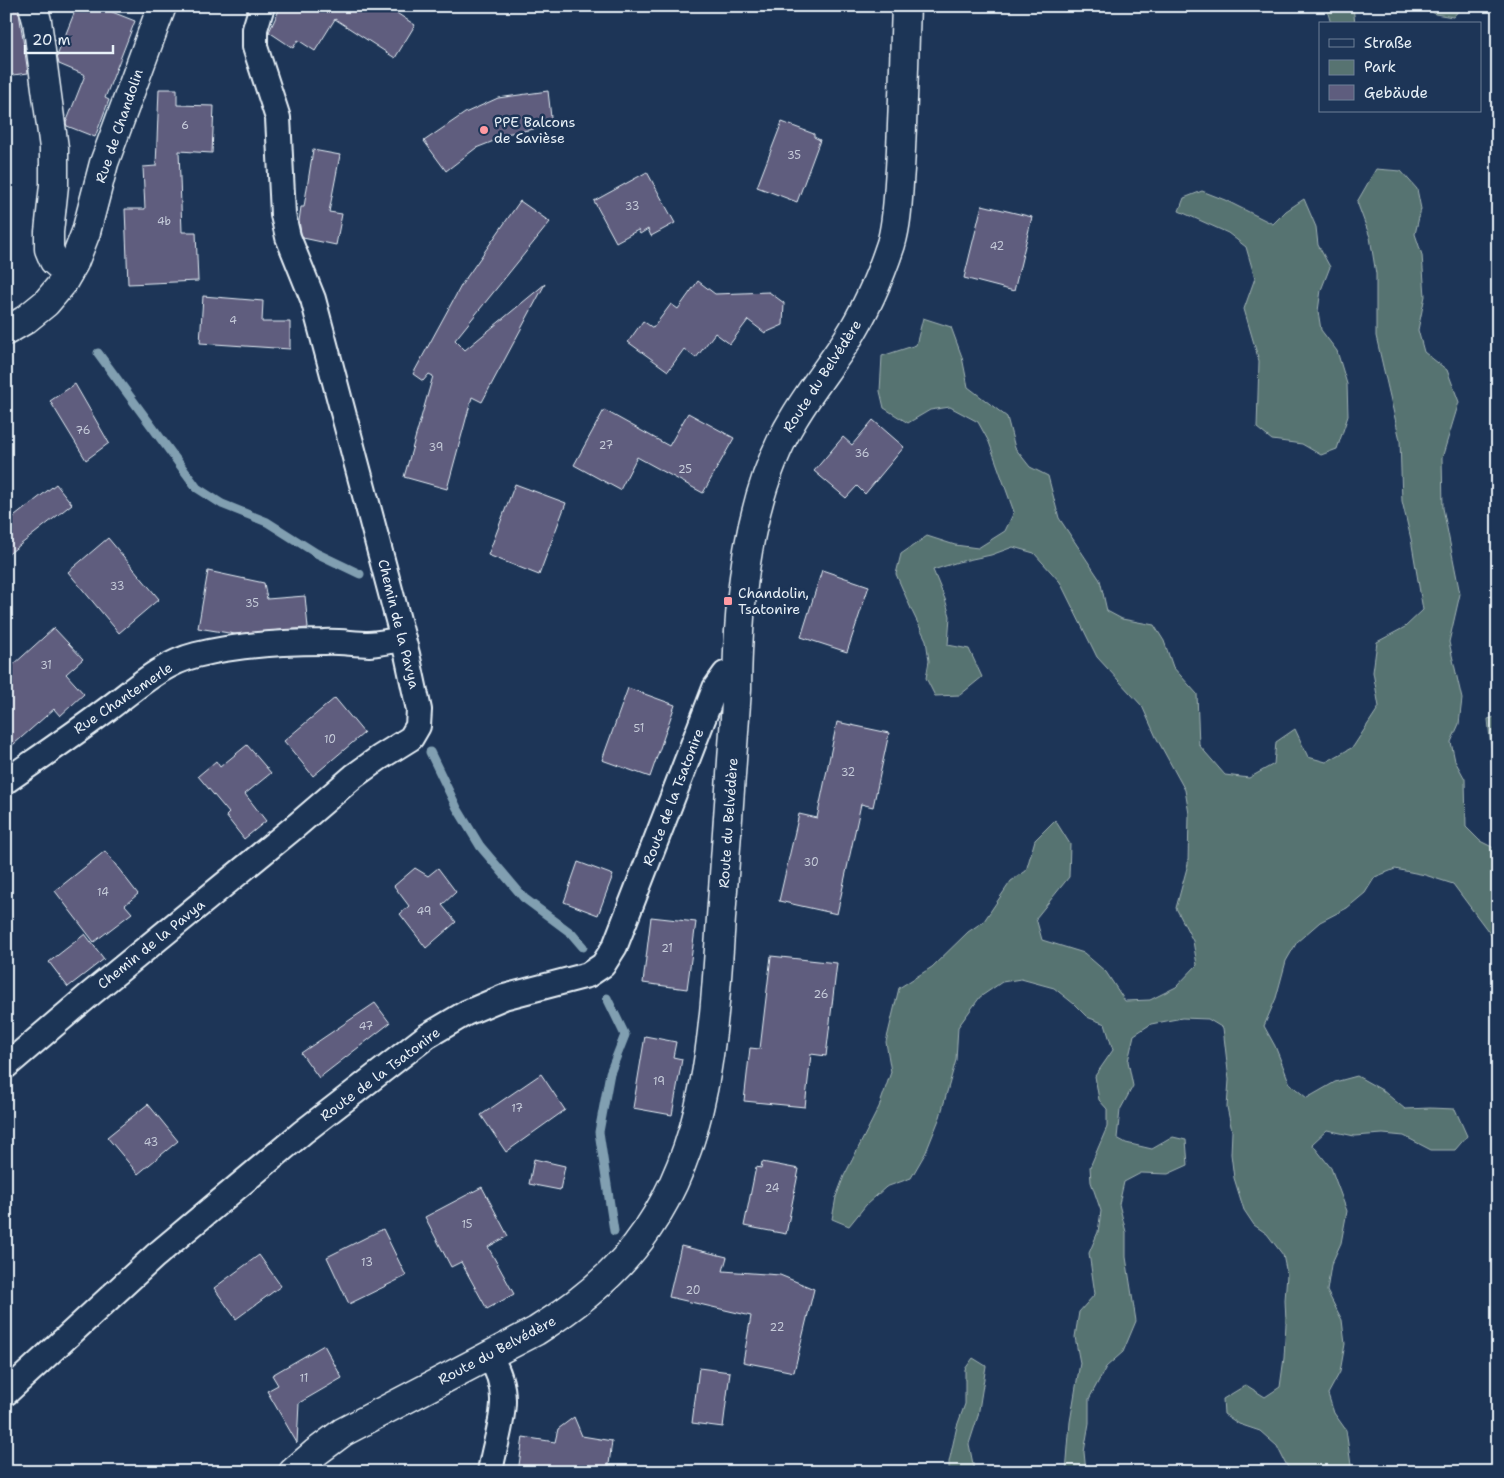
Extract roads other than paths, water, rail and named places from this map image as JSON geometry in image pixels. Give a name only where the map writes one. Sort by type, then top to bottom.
[{"type":"street","points":[[33,6],[37,21],[54,148],[54,185],[48,232],[49,249],[54,261],[68,273]]},
{"type":"street","name":"Rue de Chandolin","points":[[6,331],[46,303],[68,273],[86,232],[104,163],[162,6]]},
{"type":"street","name":"Chemin de la Pavya","points":[[6,1066],[354,776],[412,738],[418,726],[419,710],[403,639],[313,299],[288,237],[283,215],[278,118],[255,47],[256,29],[262,6]]},
{"type":"street","name":"Route du Belvédère","points":[[293,1472],[342,1432],[489,1356],[562,1315],[604,1280],[648,1229],[673,1184],[684,1158],[700,1100],[711,1037],[729,801],[738,634],[747,565],[760,502],[771,464],[793,418],[861,316],[880,274],[892,241],[898,202],[902,140],[906,6]]},
{"type":"street","name":"Rue Chantemerle","points":[[6,781],[107,710],[141,683],[165,668],[196,655],[284,643],[370,644],[403,639]]},
{"type":"street","name":"Route de la Tsatonire","points":[[6,1393],[163,1250],[303,1132],[428,1036],[466,1013],[504,997],[588,975],[603,965],[615,946],[715,688],[725,674],[737,674]]},
{"type":"street","points":[[489,1356],[498,1368],[504,1400],[500,1431],[490,1472]]},
{"type":"waterway","points":[[98,353],[197,488],[222,504],[267,522],[316,553],[360,574]]},
{"type":"waterway","points":[[430,752],[457,808],[480,846],[524,898],[571,933],[583,947]]},
{"type":"waterway","points":[[607,998],[625,1035],[610,1073],[599,1132],[614,1231]]},
{"type":"place","name":"PPE Balcons de Savièse","points":[[484,130]]},
{"type":"place","name":"Chandolin, Tsatonire","points":[[728,601]]}]
